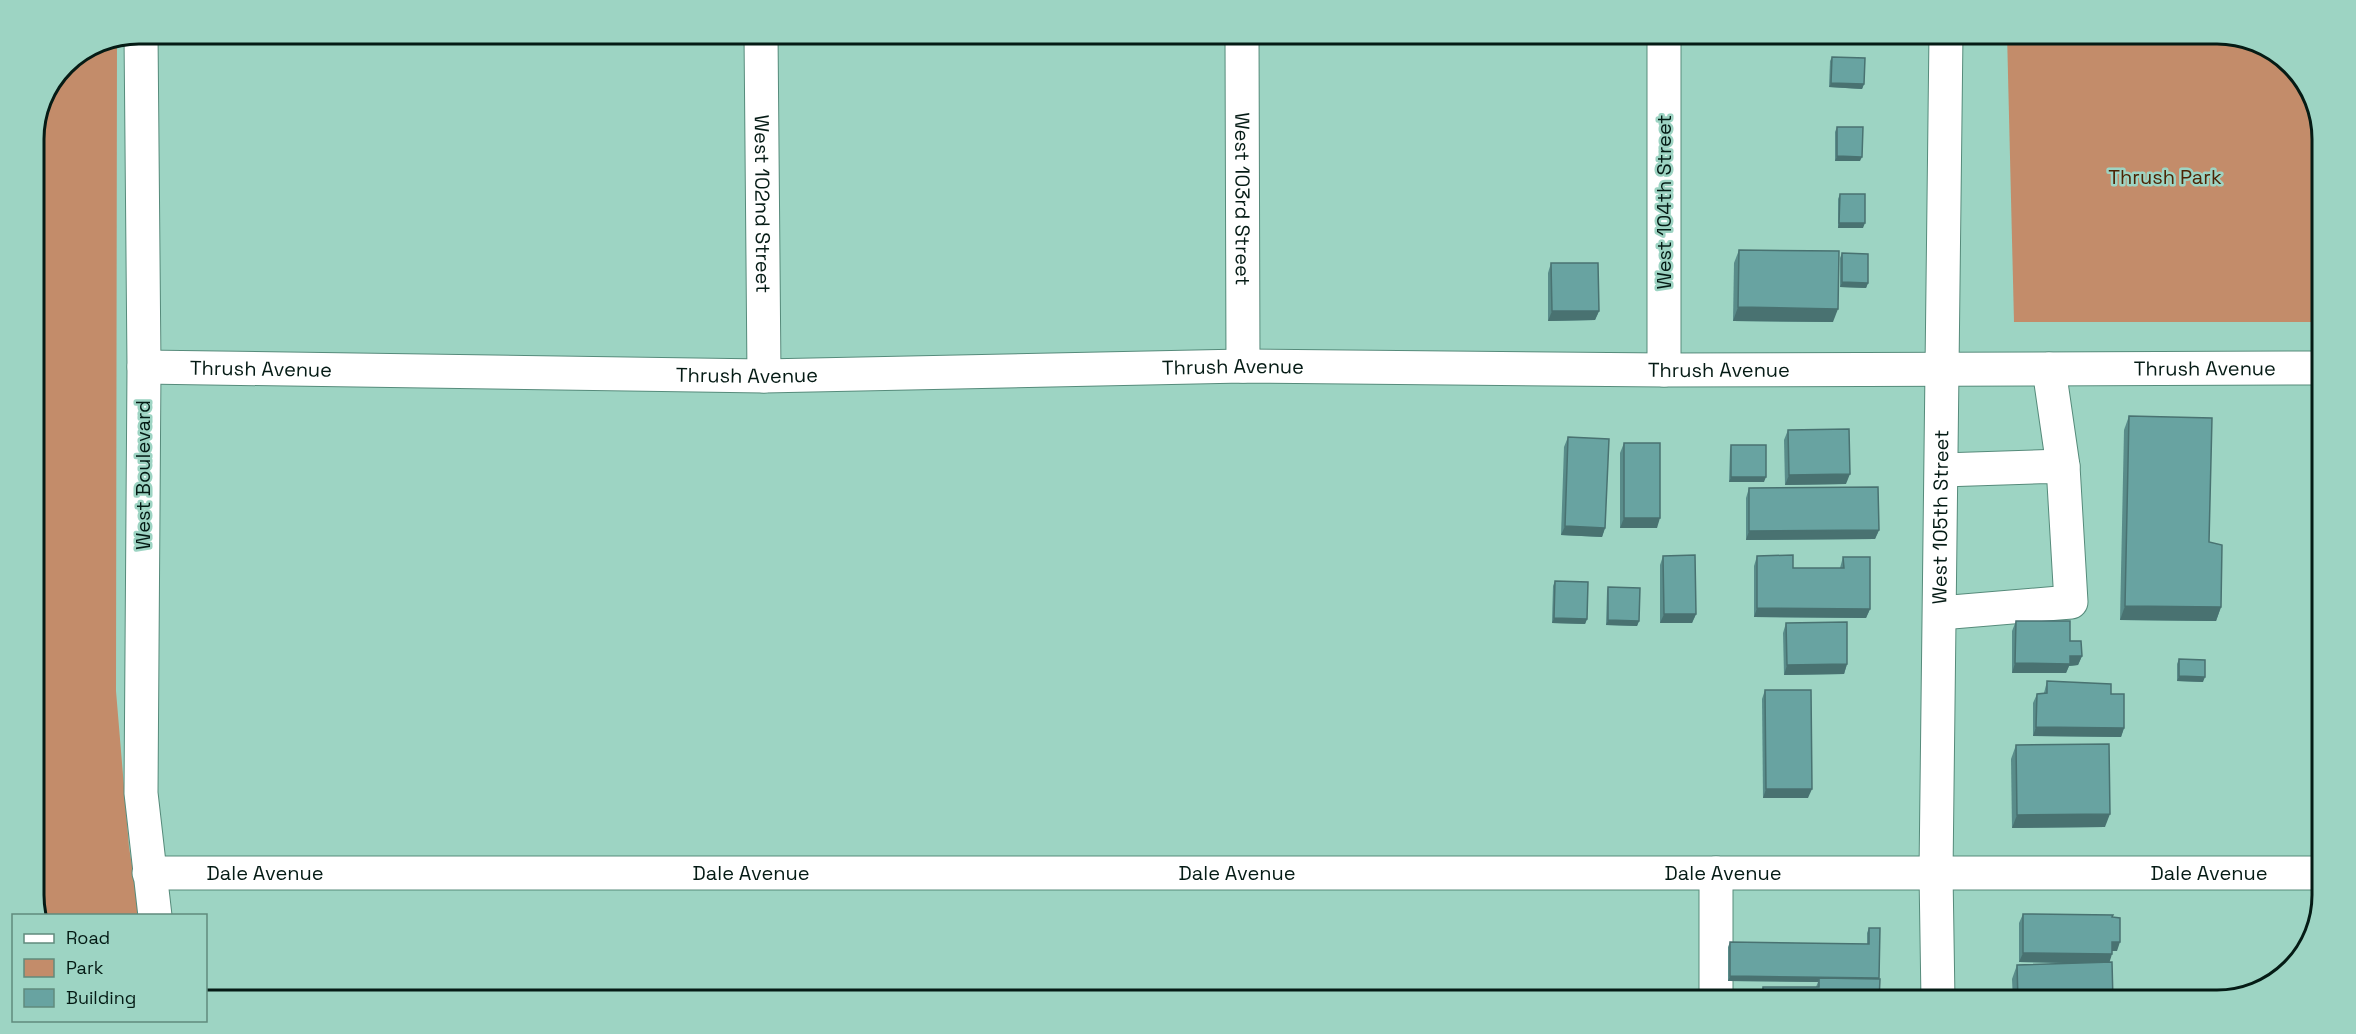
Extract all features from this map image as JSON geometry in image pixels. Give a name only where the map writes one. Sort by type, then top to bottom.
[{"type":"street","name":"West Boulevard","points":[[141,44],[144,367],[141,793],[155,914]]},
{"type":"street","name":"West 102nd Street","points":[[760,44],[764,376]]},
{"type":"street","name":"West 103rd Street","points":[[1242,44],[1243,366]]},
{"type":"street","name":"West 104th Street","points":[[1664,44],[1664,370]]},
{"type":"street","name":"West 105th Street","points":[[1938,990],[1936,873],[1946,44]]},
{"type":"street","name":"Thrush Avenue","points":[[144,367],[764,376],[1243,366],[1664,370],[2312,368]]},
{"type":"street","points":[[1940,614],[2071,602],[2063,466],[2049,369]]},
{"type":"street","points":[[1942,470],[2063,466]]},
{"type":"street","name":"Dale Avenue","points":[[149,873],[2312,873]]},
{"type":"street","points":[[1716,873],[1716,990]]},
{"type":"green space","name":"Thrush Park","points":[[2007,44],[2236,45],[2265,56],[2285,71],[2303,96],[2311,120],[2312,322],[2014,322]]},
{"type":"green space","points":[[117,46],[116,691],[129,847],[140,914],[46,914],[44,902],[44,132],[51,102],[59,86],[71,71],[86,59]]},
{"type":"building","points":[[1832,57],[1865,58],[1864,84],[1831,83]]},
{"type":"building","points":[[1837,127],[1863,127],[1862,157],[1837,156]]},
{"type":"building","points":[[1840,194],[1865,194],[1865,223],[1839,223]]},
{"type":"building","points":[[1739,250],[1839,251],[1838,309],[1738,307]]},
{"type":"building","points":[[1842,253],[1868,254],[1868,283],[1842,282]]},
{"type":"building","points":[[1551,263],[1598,263],[1599,311],[1552,311]]},
{"type":"building","points":[[2129,416],[2212,418],[2209,542],[2222,545],[2221,607],[2125,606]]},
{"type":"building","points":[[1849,429],[1850,474],[1789,475],[1788,430]]},
{"type":"building","points":[[1568,437],[1609,439],[1605,528],[1565,526]]},
{"type":"building","points":[[1624,443],[1660,443],[1660,518],[1624,518]]},
{"type":"building","points":[[1731,445],[1766,445],[1766,477],[1731,477]]},
{"type":"building","points":[[1878,487],[1879,530],[1749,531],[1749,488]]},
{"type":"building","points":[[1695,555],[1696,614],[1664,614],[1663,556]]},
{"type":"building","points":[[1793,555],[1793,568],[1844,568],[1843,557],[1870,557],[1870,609],[1757,608],[1757,556]]},
{"type":"building","points":[[1555,581],[1588,582],[1587,619],[1554,618]]},
{"type":"building","points":[[1608,587],[1640,588],[1639,621],[1608,620]]},
{"type":"building","points":[[2016,621],[2070,621],[2070,641],[2081,641],[2082,656],[2070,656],[2070,664],[2015,663]]},
{"type":"building","points":[[1847,622],[1847,664],[1787,665],[1786,623]]},
{"type":"building","points":[[2179,659],[2205,660],[2205,677],[2179,676]]},
{"type":"building","points":[[2047,681],[2111,684],[2111,694],[2124,694],[2124,728],[2036,727],[2037,694],[2047,693]]},
{"type":"building","points":[[1765,690],[1811,690],[1812,789],[1766,789]]},
{"type":"building","points":[[2109,744],[2110,814],[2017,815],[2016,745]]},
{"type":"building","points":[[2023,914],[2113,915],[2112,917],[2120,918],[2120,942],[2112,942],[2112,954],[2023,953]]},
{"type":"building","points":[[1869,928],[1880,928],[1879,978],[1730,976],[1730,942],[1869,944]]},
{"type":"building","points":[[2112,962],[2113,990],[2018,990],[2017,965]]},
{"type":"building","points":[[1819,978],[1880,979],[1880,990],[1763,990],[1763,987],[1819,987]]}]
